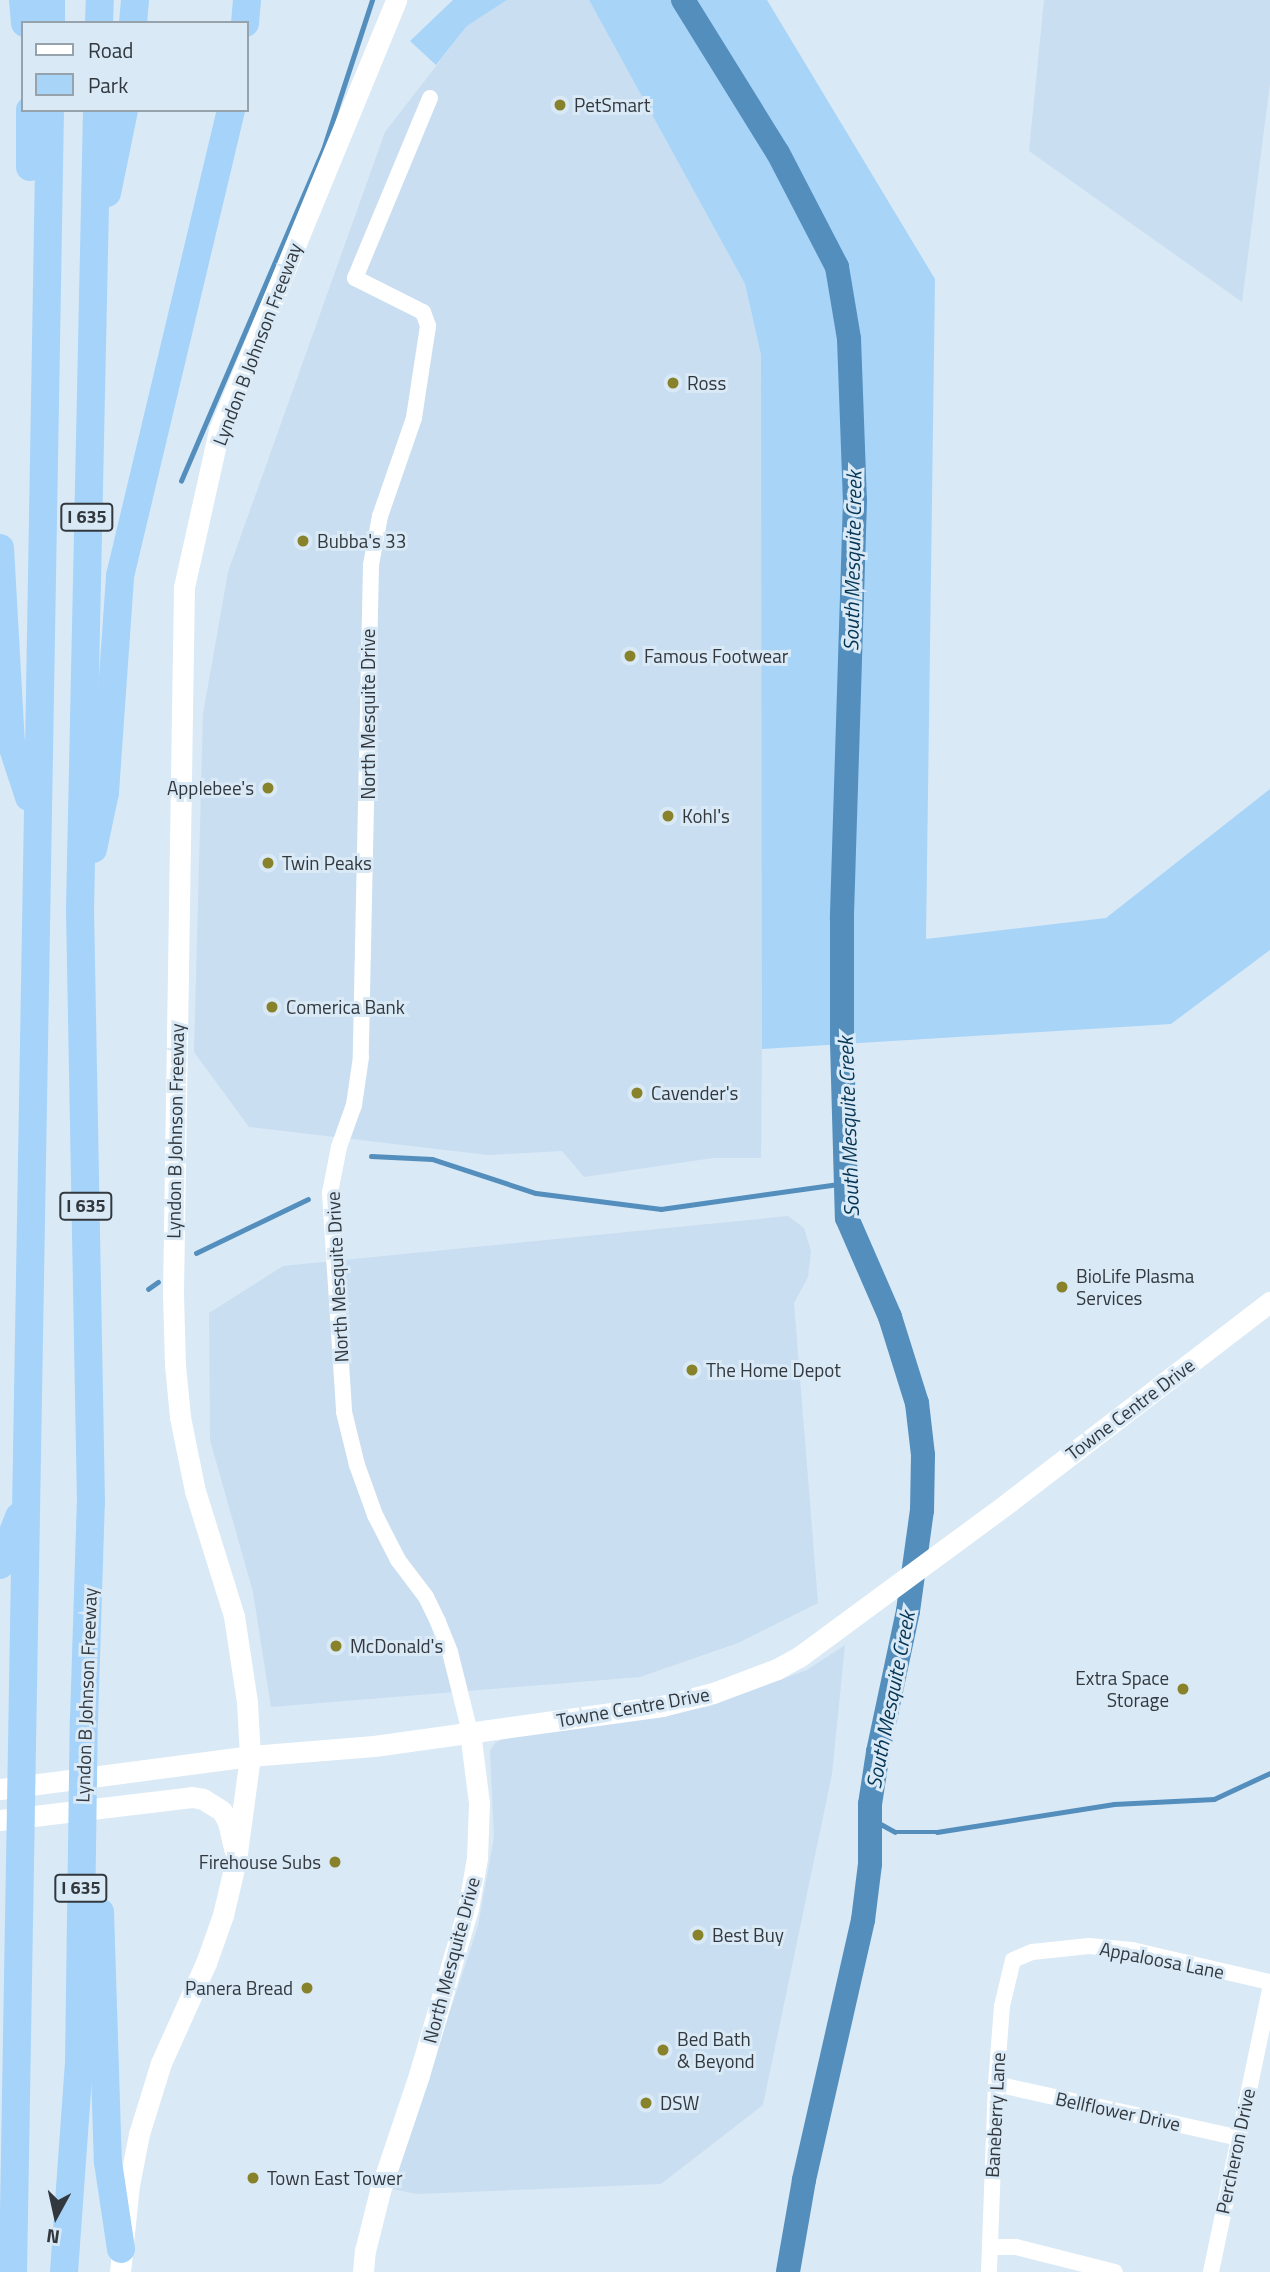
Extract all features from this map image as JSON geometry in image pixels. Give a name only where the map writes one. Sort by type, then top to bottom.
[{"type":"highway","points":[[23,0],[25,21]]},
{"type":"highway","points":[[51,0],[51,21]]},
{"type":"highway","points":[[99,21],[100,0]]},
{"type":"highway","points":[[133,21],[135,0]]},
{"type":"highway","points":[[245,21],[247,0]]},
{"type":"highway","points":[[30,112],[30,214],[44,407]]},
{"type":"highway","name":"I 635","points":[[13,2272],[50,112]]},
{"type":"highway","name":"Lyndon B Johnson Freeway","points":[[64,2272],[79,2063],[91,1503],[80,909],[97,112]]},
{"type":"highway","points":[[93,261],[124,112]]},
{"type":"highway","points":[[80,909],[105,792],[120,576],[231,112]]},
{"type":"highway","points":[[0,548],[11,742],[37,820]]},
{"type":"highway","points":[[0,1565],[26,1498]]},
{"type":"highway","points":[[91,1503],[98,1688],[103,2040],[108,2162],[121,2260]]},
{"type":"main road","name":"Lyndon B Johnson Freeway","points":[[121,2260],[129,2185],[143,2122],[161,2063],[214,1939],[236,1860],[250,1756],[247,1702],[234,1616],[195,1491],[180,1417],[175,1365],[173,1293],[184,587],[219,430],[396,0]]},
{"type":"main road","name":"Towne Centre Drive","points":[[0,1789],[250,1756],[374,1745],[662,1706],[713,1693],[777,1669],[799,1657],[1009,1502],[1270,1302]]},
{"type":"main road","name":"North Mesquite Drive","points":[[363,2272],[365,2251],[380,2191],[419,2075],[468,1909],[477,1858],[479,1803],[470,1732]]},
{"type":"main road","points":[[0,1820],[132,1803],[203,1799],[222,1811],[229,1822],[236,1860]]},
{"type":"street","name":"North Mesquite Drive","points":[[430,98],[355,278],[423,312],[428,326],[414,418],[380,516],[371,565],[360,1057],[354,1105],[339,1147],[330,1193],[344,1412],[351,1443],[376,1515],[398,1560],[426,1597],[450,1652],[470,1732]]},
{"type":"street","name":"Appaloosa Lane","points":[[1013,1960],[1032,1952],[1100,1947],[1132,1950],[1270,1982]]},
{"type":"street","name":"Baneberry Lane","points":[[989,2272],[991,2160],[1002,2006],[1013,1960]]},
{"type":"street","name":"Percheron Drive","points":[[1211,2272],[1270,1989]]},
{"type":"street","name":"Bellflower Drive","points":[[996,2084],[1240,2138]]},
{"type":"street","points":[[990,2247],[1016,2246],[1115,2272]]},
{"type":"shaded area","points":[[507,0],[589,0],[745,284],[761,355],[764,784],[761,1158],[713,1158],[584,1177],[562,1151],[488,1155],[249,1127],[194,1052],[203,714],[228,572],[385,132],[467,26]]},
{"type":"shaded area","points":[[1044,0],[1270,0],[1270,83],[1242,302],[1029,151]]},
{"type":"shaded area","points":[[788,1216],[804,1228],[811,1251],[808,1277],[794,1303],[818,1603],[738,1643],[640,1677],[271,1707],[253,1592],[210,1440],[209,1313],[283,1266]]},
{"type":"shaded area","points":[[845,1645],[832,1774],[763,2105],[661,2184],[417,2194],[392,2189],[478,1926],[494,1837],[490,1751],[495,1743],[503,1739],[708,1707],[807,1670]]},
{"type":"green space","points":[[453,0],[507,0],[467,26],[436,65],[410,41]]},
{"type":"green space","points":[[589,0],[767,0],[935,279],[926,939],[1106,918],[1270,789],[1270,950],[1171,1024],[762,1049],[761,355],[745,284]]},
{"type":"waterway","points":[[181,481],[323,150],[372,0]]},
{"type":"waterway","name":"South Mesquite Creek","points":[[683,0],[778,153],[837,267],[849,339],[855,500],[842,919],[847,1218],[890,1317],[917,1403],[923,1455],[922,1510],[908,1611],[878,1752],[870,1804],[870,1864],[863,1920],[804,2180],[788,2272]]},
{"type":"waterway","points":[[371,1156],[432,1159],[536,1193],[661,1209],[847,1183]]},
{"type":"waterway","points":[[196,1253],[308,1199]]},
{"type":"waterway","points":[[148,1289],[158,1282]]},
{"type":"waterway","points":[[870,1804],[879,1823],[895,1832],[937,1832],[1114,1804],[1214,1799],[1270,1773]]},
{"type":"place","name":"PetSmart","points":[[560,105]]},
{"type":"place","name":"Ross","points":[[673,383]]},
{"type":"place","name":"Bubba's 33","points":[[303,541]]},
{"type":"place","name":"Famous Footwear","points":[[630,656]]},
{"type":"place","name":"Applebee's","points":[[268,788]]},
{"type":"place","name":"Kohl's","points":[[668,816]]},
{"type":"place","name":"Twin Peaks","points":[[268,863]]},
{"type":"place","name":"Comerica Bank","points":[[272,1007]]},
{"type":"place","name":"Cavender's","points":[[637,1093]]},
{"type":"place","name":"BioLife Plasma Services","points":[[1062,1287]]},
{"type":"place","name":"The Home Depot","points":[[692,1370]]},
{"type":"place","name":"McDonald's","points":[[336,1646]]},
{"type":"place","name":"Extra Space Storage","points":[[1183,1689]]},
{"type":"place","name":"Firehouse Subs","points":[[335,1862]]},
{"type":"place","name":"Best Buy","points":[[698,1935]]},
{"type":"place","name":"Panera Bread","points":[[307,1988]]},
{"type":"place","name":"Bed Bath & Beyond","points":[[663,2050]]},
{"type":"place","name":"DSW","points":[[646,2103]]},
{"type":"place","name":"Town East Tower","points":[[253,2178]]}]
